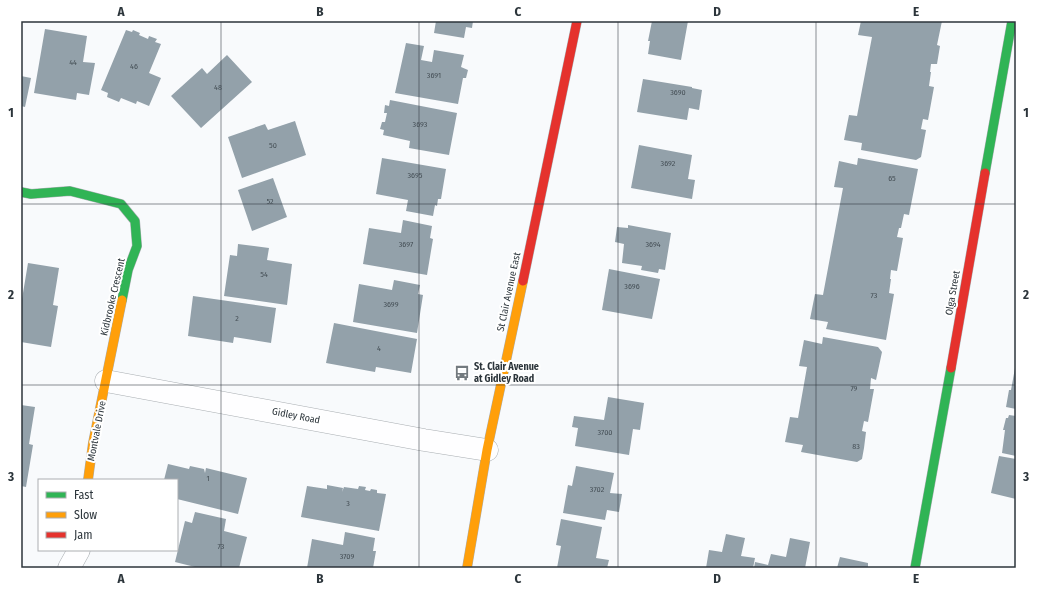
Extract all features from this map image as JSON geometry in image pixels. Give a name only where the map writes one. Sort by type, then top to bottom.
[{"type":"street","name":"St Clair Avenue East","points":[[467,568],[487,450],[576,21]]},
{"type":"street","name":"Olga Street","points":[[915,568],[1012,21]]},
{"type":"street","name":"Kidbrooke Crescent","points":[[21,192],[30,194],[70,191],[100,198],[121,204],[135,221],[137,246],[128,270],[106,381]]},
{"type":"street","name":"Gidley Road","points":[[106,381],[424,440],[487,450]]},
{"type":"street","name":"Montvale Drive","points":[[88,479],[106,381]]},
{"type":"street","points":[[69,568],[78,551]]},
{"type":"building","points":[[436,21],[473,21],[472,28],[466,27],[464,38],[434,33]]},
{"type":"building","points":[[652,21],[688,21],[681,60],[648,54],[650,41],[648,41]]},
{"type":"building","points":[[861,21],[942,21],[937,45],[940,46],[937,64],[931,64],[929,86],[934,87],[928,120],[923,119],[921,129],[926,130],[921,157],[916,160],[861,150],[862,143],[844,140],[849,115],[857,116],[872,37],[858,35]]},
{"type":"building","points":[[45,29],[87,36],[83,62],[95,63],[89,95],[77,93],[76,100],[34,93]]},
{"type":"building","points":[[126,30],[132,32],[133,30],[140,33],[139,35],[148,39],[149,36],[157,39],[155,42],[161,44],[149,73],[161,78],[149,106],[137,101],[136,104],[121,98],[119,102],[107,97],[108,93],[101,90]]},
{"type":"building","points":[[406,43],[424,46],[421,60],[432,62],[434,50],[464,55],[461,67],[468,70],[466,78],[463,78],[458,104],[395,93]]},
{"type":"building","points":[[227,55],[252,82],[201,128],[171,96],[202,68],[207,74]]},
{"type":"building","points":[[21,76],[31,78],[25,107],[21,106]]},
{"type":"building","points":[[643,79],[702,90],[699,110],[689,108],[687,120],[637,112]]},
{"type":"building","points":[[390,100],[457,113],[449,155],[409,148],[410,141],[383,135],[384,130],[380,129],[382,122],[385,122],[387,113],[384,113],[385,105],[389,106]]},
{"type":"building","points":[[295,121],[306,155],[242,178],[228,137],[265,124],[268,130]]},
{"type":"building","points":[[639,145],[692,155],[688,179],[695,180],[692,199],[631,188]]},
{"type":"building","points":[[382,158],[446,169],[441,199],[438,199],[437,206],[435,205],[433,216],[406,211],[408,200],[376,194]]},
{"type":"building","points":[[858,158],[918,169],[909,215],[904,214],[901,228],[899,228],[897,237],[903,238],[897,271],[891,270],[889,293],[894,294],[886,340],[826,329],[828,322],[810,319],[815,294],[823,295],[843,188],[834,187],[839,161],[857,165]]},
{"type":"building","points":[[273,178],[287,217],[252,231],[238,190]]},
{"type":"building","points":[[403,220],[432,226],[430,238],[433,239],[427,275],[363,264],[369,228],[401,233]]},
{"type":"building","points":[[628,225],[671,233],[665,270],[659,269],[658,273],[641,270],[642,266],[622,263],[624,244],[615,242],[617,227],[628,228]]},
{"type":"building","points":[[238,244],[269,248],[267,260],[292,264],[287,305],[224,296],[230,255],[237,256]]},
{"type":"building","points":[[28,263],[59,268],[53,305],[58,306],[51,347],[21,342],[21,305]]},
{"type":"building","points":[[609,269],[660,279],[652,319],[602,310]]},
{"type":"building","points":[[394,280],[420,285],[418,294],[423,295],[417,333],[353,322],[359,284],[392,290]]},
{"type":"building","points":[[193,296],[276,308],[271,343],[234,337],[233,343],[188,336]]},
{"type":"building","points":[[334,323],[417,339],[411,373],[376,367],[375,372],[326,363]]},
{"type":"building","points":[[823,337],[878,347],[882,352],[876,380],[871,378],[870,389],[874,389],[868,422],[864,421],[862,431],[866,432],[862,459],[857,462],[801,452],[803,445],[785,442],[790,417],[798,418],[807,367],[799,366],[804,340],[822,344]]},
{"type":"building","points":[[1016,368],[1016,409],[1006,407]]},
{"type":"building","points":[[608,397],[644,403],[640,430],[633,429],[629,455],[575,446],[578,428],[572,427],[574,416],[604,420]]},
{"type":"building","points":[[21,405],[35,407],[29,444],[33,445],[26,487],[21,486]]},
{"type":"building","points":[[1009,415],[1016,416],[1016,456],[1002,453],[1005,430],[1003,430],[1006,418],[1008,418]]},
{"type":"building","points":[[999,456],[1016,459],[1016,499],[991,493]]},
{"type":"building","points":[[168,464],[189,469],[190,466],[204,469],[205,473],[206,468],[247,478],[238,514],[178,499],[178,479],[164,479]]},
{"type":"building","points":[[576,466],[614,473],[610,493],[622,494],[619,512],[607,510],[605,520],[563,513],[568,485],[572,486]]},
{"type":"building","points":[[327,485],[343,488],[342,492],[344,487],[358,489],[359,486],[366,487],[365,490],[377,490],[377,493],[386,494],[379,531],[301,517],[307,486],[327,489]]},
{"type":"building","points":[[195,512],[226,519],[224,531],[247,537],[239,568],[199,568],[175,562],[185,521],[192,523]]},
{"type":"building","points":[[561,519],[602,527],[596,558],[609,560],[607,568],[557,568],[561,546],[556,545]]},
{"type":"building","points":[[345,532],[375,538],[373,551],[376,551],[373,568],[307,568],[312,539],[343,545]]},
{"type":"building","points":[[726,534],[745,538],[741,556],[755,558],[753,568],[706,568],[709,550],[722,552]]},
{"type":"building","points":[[790,538],[810,542],[805,568],[754,568],[755,562],[768,565],[771,554],[786,557]]},
{"type":"building","points":[[840,557],[868,563],[868,568],[837,568]]},
{"type":"traffic: fast","points":[[985,173],[1012,21]]},
{"type":"traffic: fast","points":[[21,192],[31,194],[70,191],[121,204],[135,221],[137,246],[128,270],[122,300]]},
{"type":"traffic: fast","points":[[915,568],[951,368]]},
{"type":"traffic: slow","points":[[467,568],[487,450],[523,281]]},
{"type":"traffic: slow","points":[[88,479],[93,443],[122,300]]},
{"type":"traffic: jam","points":[[523,281],[577,21]]},
{"type":"traffic: jam","points":[[951,368],[985,173]]},
{"type":"place","name":"St. Clair Avenue at Gidley Road","points":[[462,373]]}]
